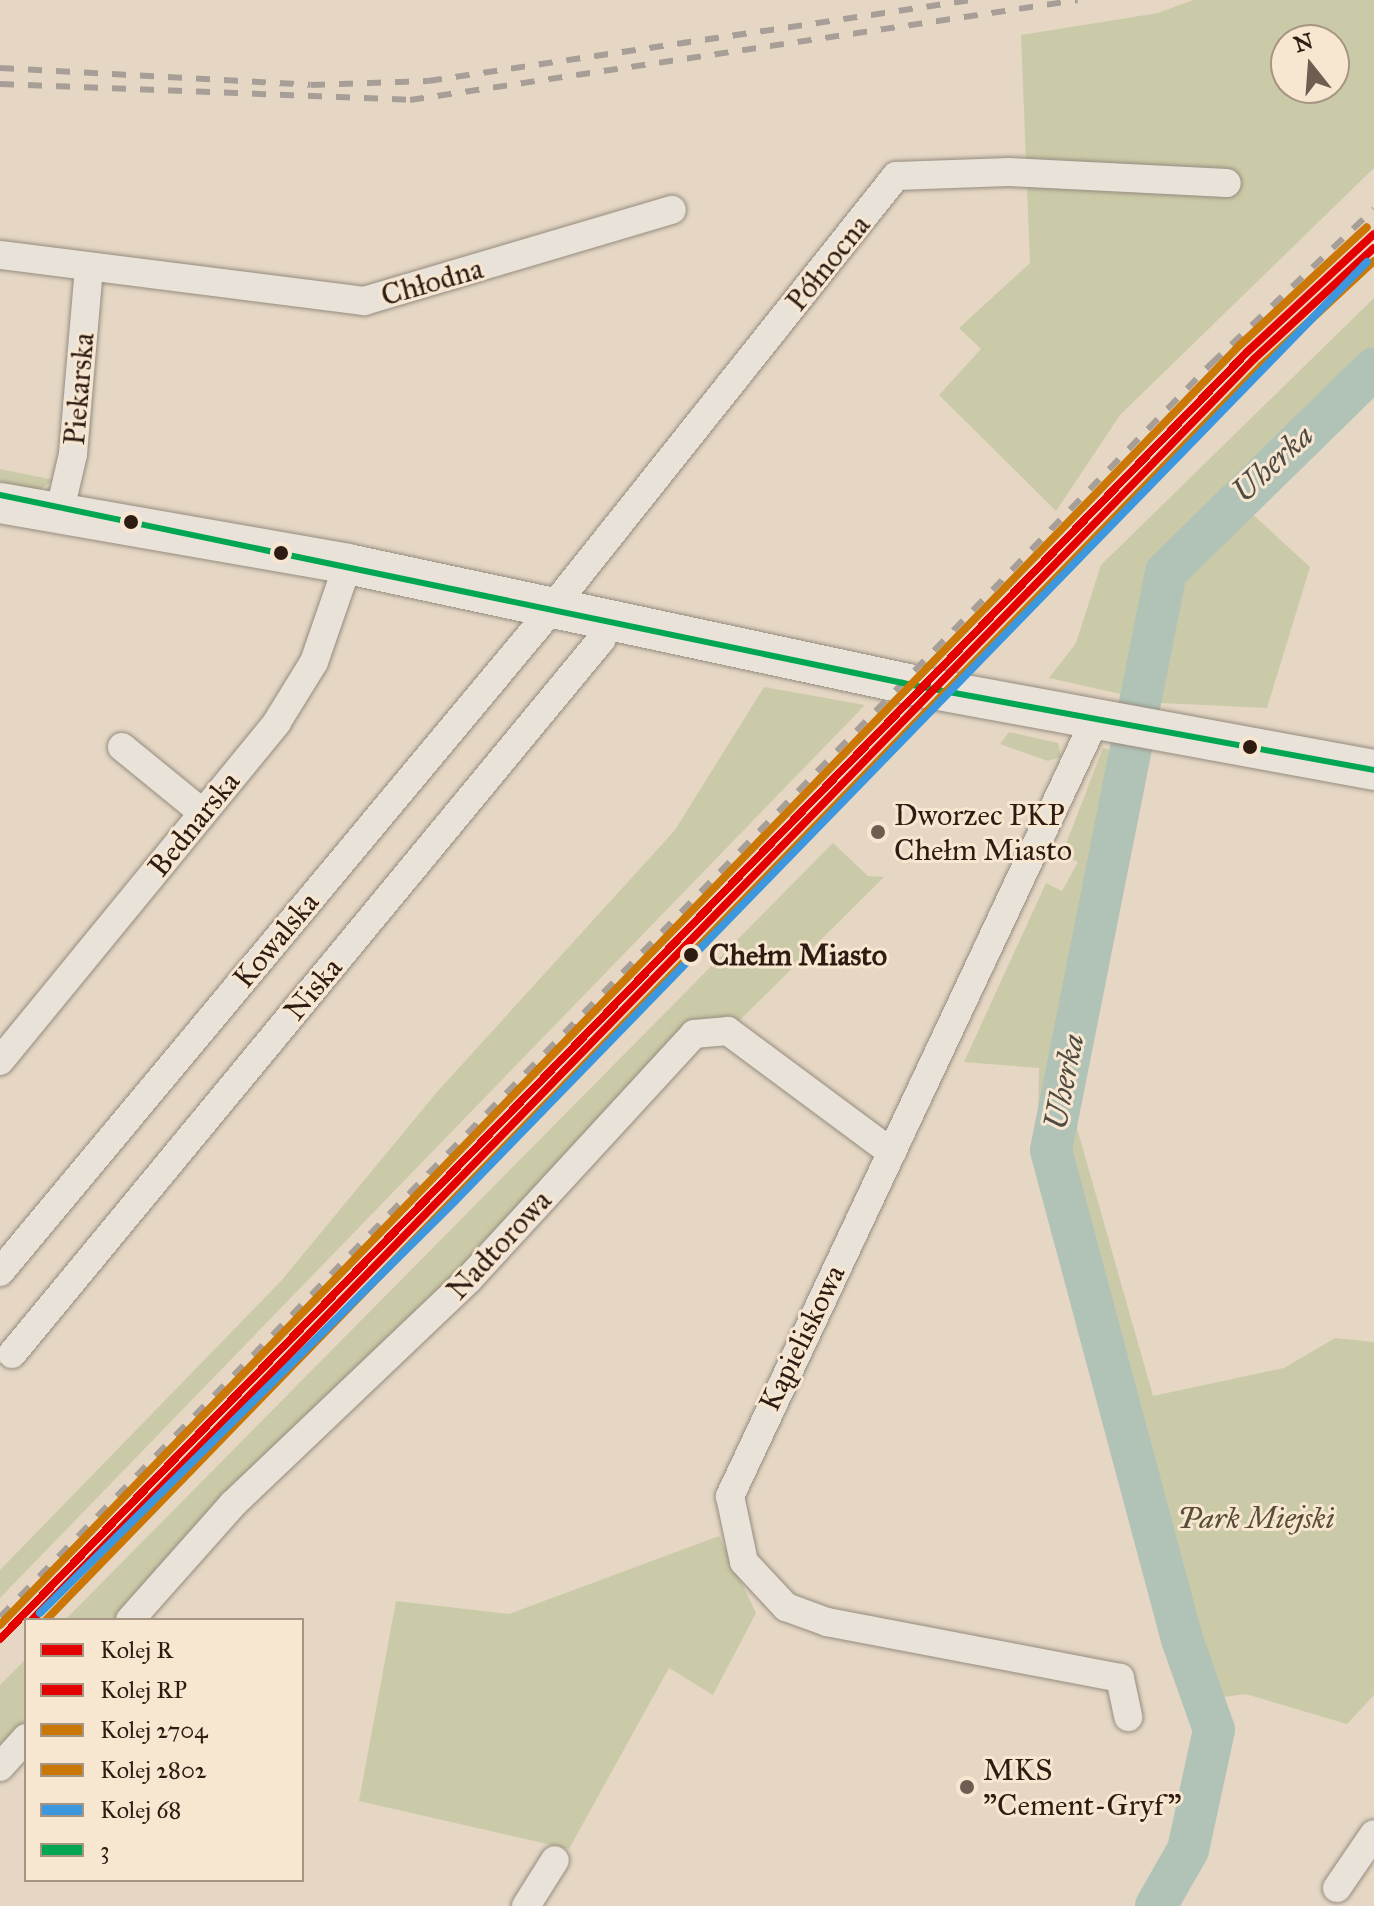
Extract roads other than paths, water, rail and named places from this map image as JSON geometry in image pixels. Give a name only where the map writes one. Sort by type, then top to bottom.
[{"type":"main road","points":[[23,503],[348,564],[1104,722],[1374,770]]},
{"type":"street","name":"Północna","points":[[552,607],[896,176],[1227,183]]},
{"type":"street","name":"Chłodna","points":[[0,255],[364,301],[672,210]]},
{"type":"street","name":"Piekarska","points":[[23,503],[73,454],[89,267]]},
{"type":"street","name":"Bednarska","points":[[0,1061],[203,813],[314,662],[348,564]]},
{"type":"street","name":"Kowalska","points":[[0,1272],[552,607]]},
{"type":"street","name":"Niska","points":[[12,1354],[601,640],[607,620]]},
{"type":"street","name":"Kąpieliskowa","points":[[1104,722],[742,1462],[730,1496],[744,1562],[786,1607],[827,1622],[1120,1678],[1128,1717]]},
{"type":"street","points":[[122,747],[203,813]]},
{"type":"street","name":"Nadtorowa","points":[[132,1618],[233,1504],[468,1280],[694,1034],[728,1031],[892,1153]]},
{"type":"street","points":[[0,1767],[24,1740]]},
{"type":"street","points":[[1337,1888],[1374,1834]]},
{"type":"street","points":[[526,1906],[555,1860]]},
{"type":"waterway","name":"Uherka","points":[[1156,1906],[1188,1850],[1214,1730],[1182,1639],[1051,1150],[1166,572],[1374,368]]},
{"type":"railway","points":[[0,68],[311,85],[428,81],[971,0]]},
{"type":"railway","points":[[0,84],[410,100],[1078,0]]},
{"type":"railway","points":[[0,1617],[1211,364],[1374,209]]},
{"type":"rail line","name":"2704","points":[[0,1625],[1240,345],[1367,227]]},
{"type":"rail line","name":"R","points":[[0,1639],[1247,352],[1374,234]]},
{"type":"rail line","name":"RP","points":[[34,1618],[1254,359],[1374,248]]},
{"type":"rail line","name":"2802","points":[[48,1618],[1261,366],[1374,261]]},
{"type":"rail line","name":"68","points":[[40,1613],[455,1201],[1367,262]]},
{"type":"place","name":"Dworzec PKP Chełm Miasto","points":[[878,832]]},
{"type":"place","name":"Chełm Miasto","points":[[691,955]]},
{"type":"place","name":"MKS \"Cement-Gryf\"","points":[[967,1787]]},
{"type":"park label","name":"Park Miejski","points":[[1256,1518]]}]
